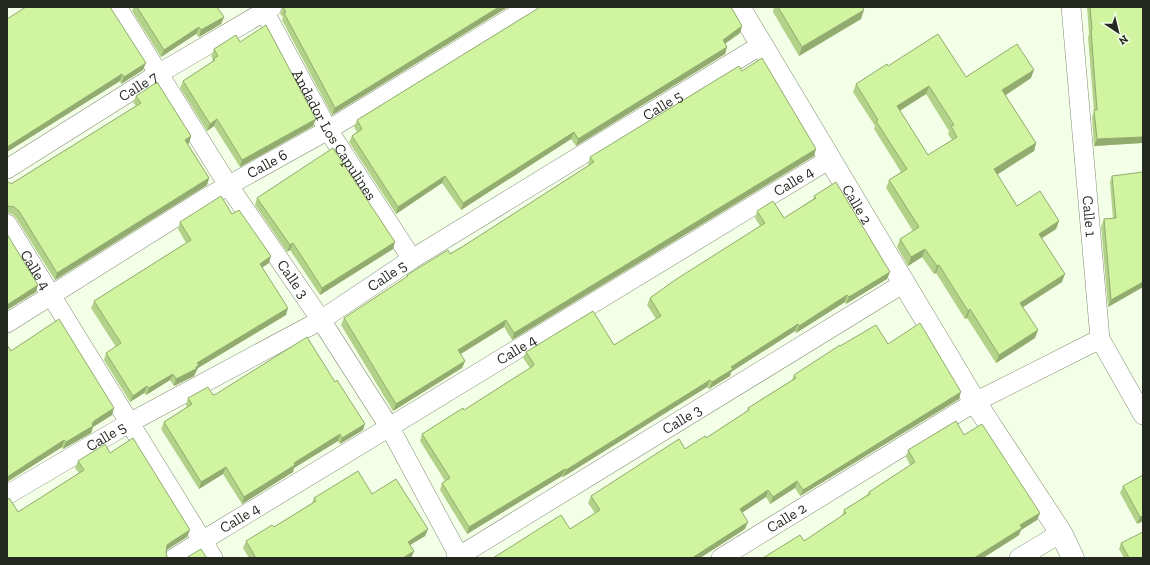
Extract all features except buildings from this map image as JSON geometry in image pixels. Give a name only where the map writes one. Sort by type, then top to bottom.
[{"type":"street","name":"Calle 3","points":[[117,7],[228,185],[321,320],[390,428],[458,557],[904,282]]},
{"type":"street","name":"Calle 6","points":[[7,323],[228,185],[328,130],[529,7]]},
{"type":"street","name":"Calle 2","points":[[739,7],[975,402],[1061,533],[1073,558]]},
{"type":"street","name":"Calle 1","points":[[1071,7],[1100,339],[1143,415]]},
{"type":"street","name":"Calle 7","points":[[7,169],[266,8]]},
{"type":"street","name":"Andador Los Capulines","points":[[266,8],[328,130],[412,259]]},
{"type":"street","name":"Calle 5","points":[[7,495],[129,423],[321,320],[412,259],[761,45]]},
{"type":"street","name":"Calle 4","points":[[174,558],[830,159]]},
{"type":"street","name":"Calle 4","points":[[7,224],[213,558]]},
{"type":"street","name":"Calle 2","points":[[721,558],[975,402],[1100,339]]},
{"type":"street","points":[[1019,558],[1061,533]]}]
